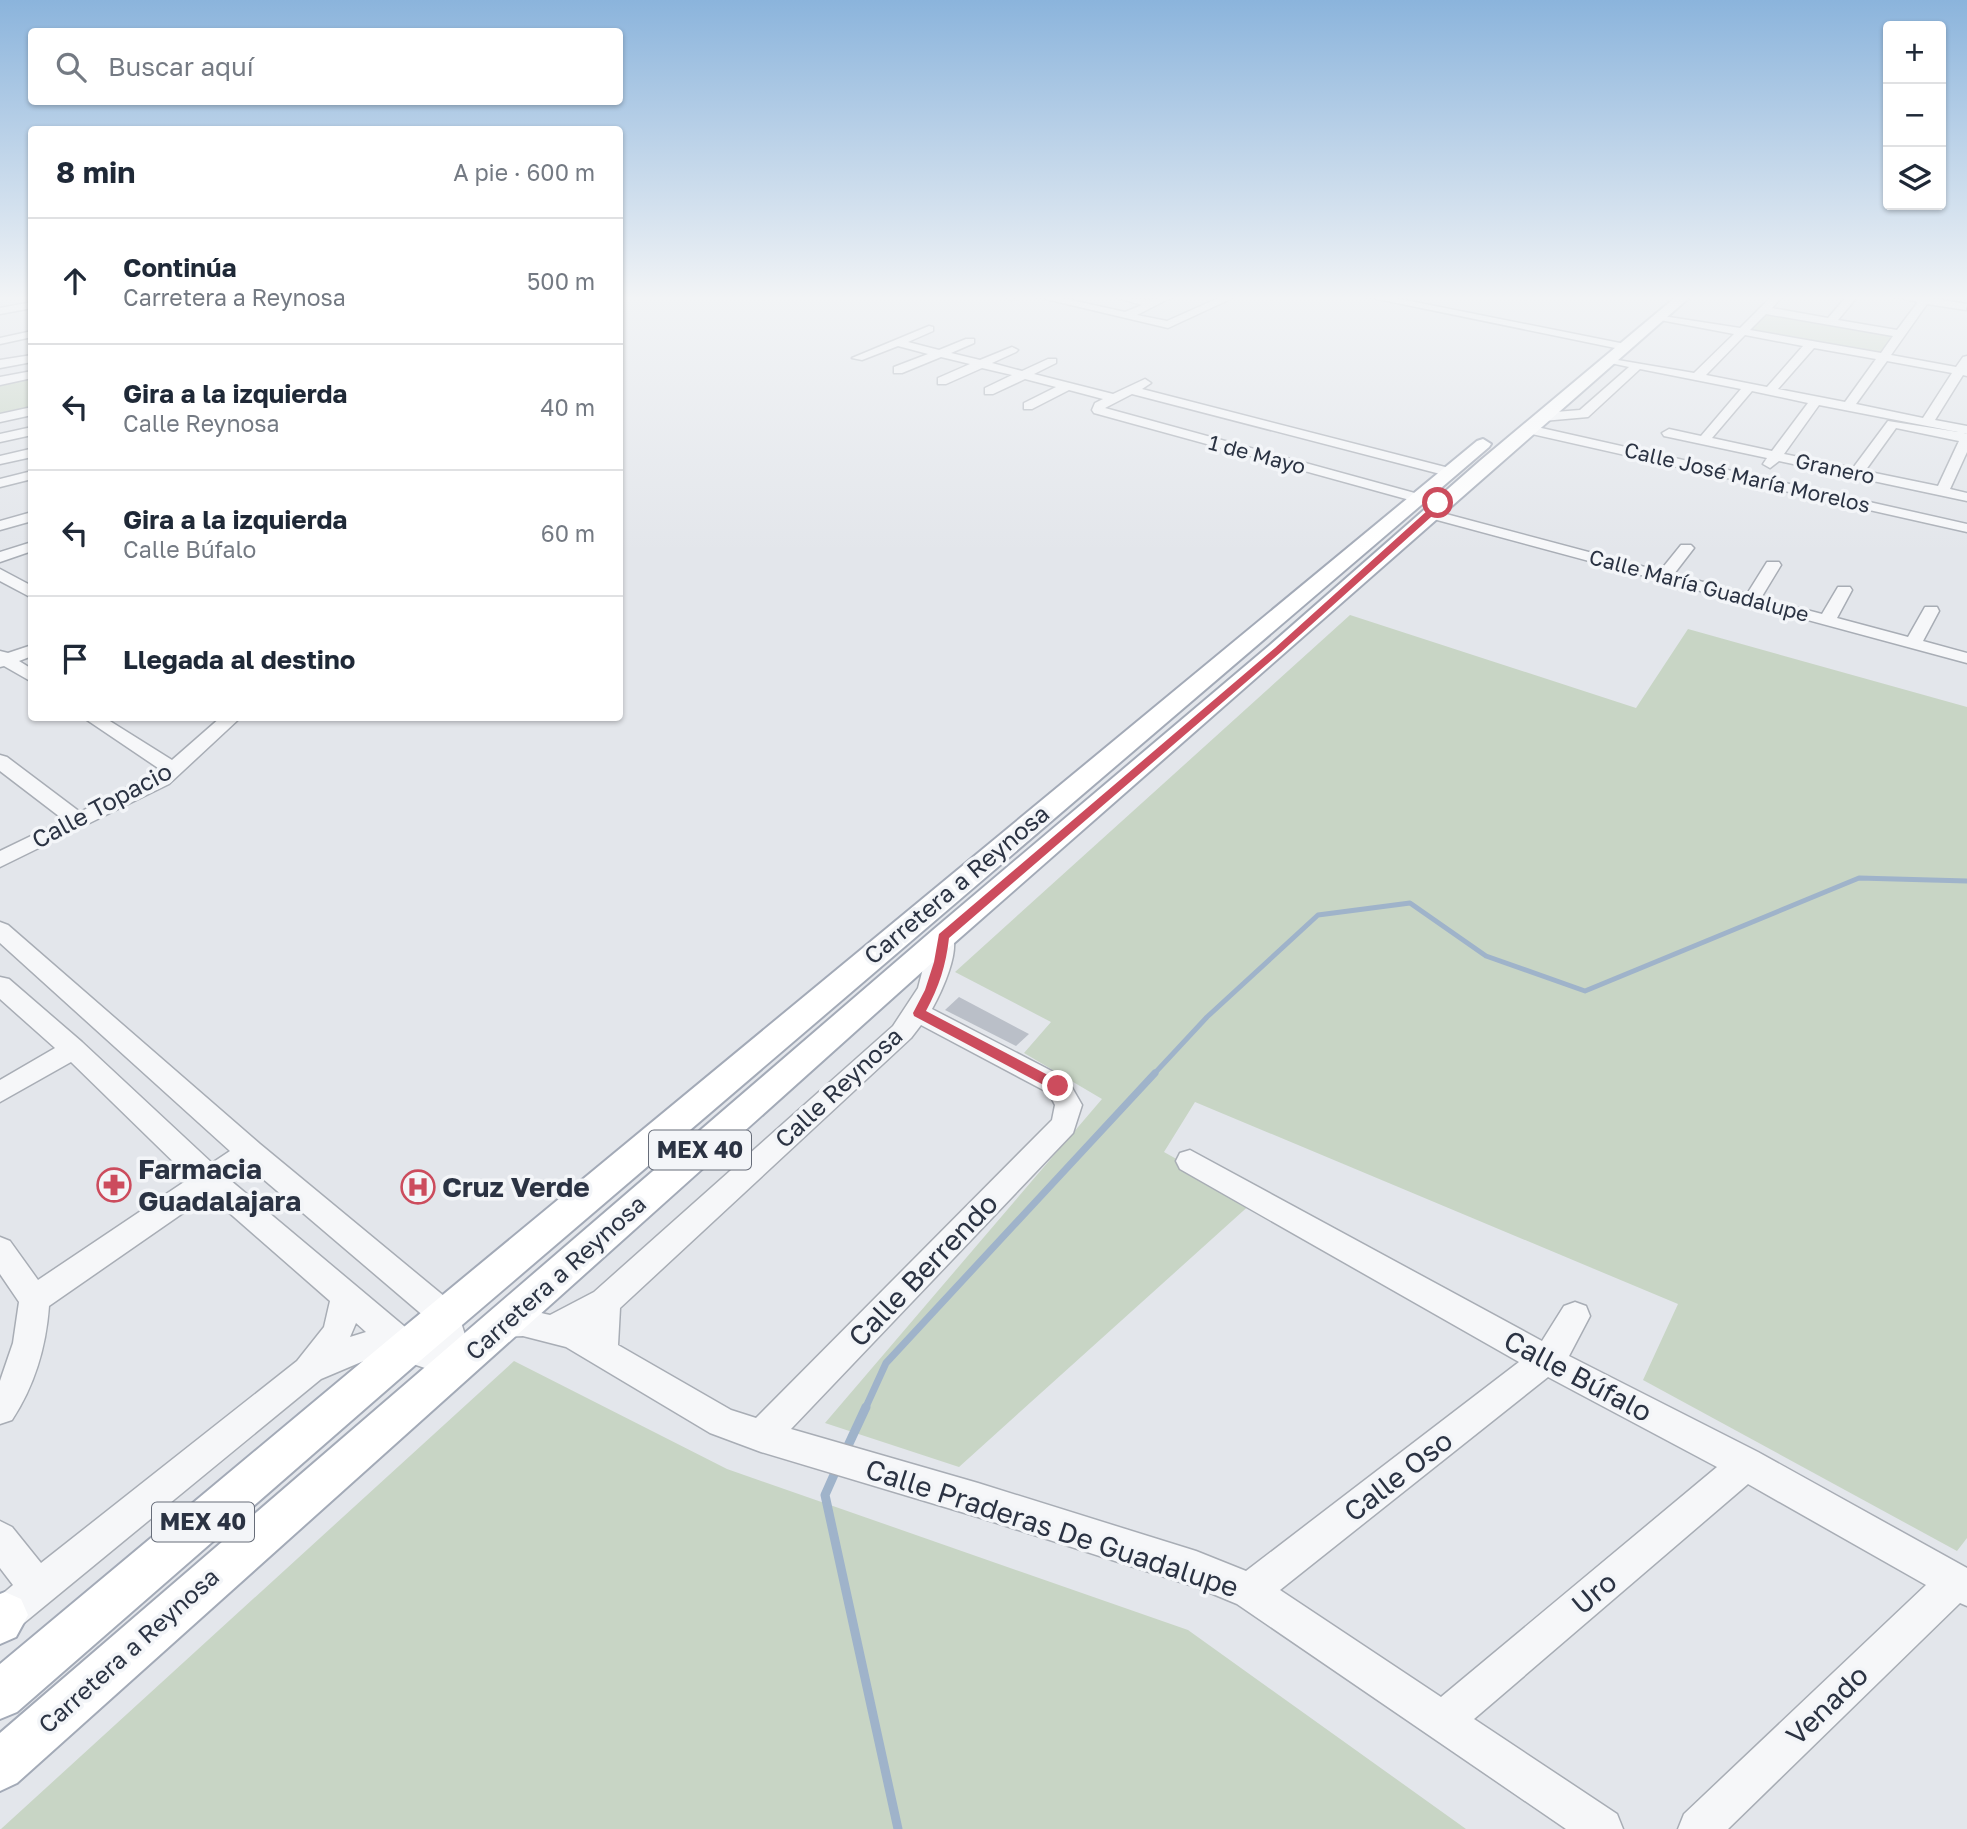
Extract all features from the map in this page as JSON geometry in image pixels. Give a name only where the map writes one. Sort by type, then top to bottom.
[{"type":"main road","name":"Carretera a Reynosa","points":[[0,1766],[184,1601],[943,937],[1278,650],[1409,533],[1429,506],[1449,471],[1566,381]]},
{"type":"main road","name":"Carretera a Reynosa","points":[[0,1695],[1084,778],[1429,506],[1487,464],[1543,416],[1563,384],[1568,381]]},
{"type":"main road","points":[[1449,471],[1472,470],[1487,464]]},
{"type":"main road","points":[[1084,778],[1113,791]]},
{"type":"street","points":[[989,391],[1009,381]]},
{"type":"street","points":[[1050,381],[1114,398],[1145,383]]},
{"type":"street","points":[[1543,416],[1584,414],[1620,381]]},
{"type":"street","points":[[1722,381],[1927,422],[1966,434]]},
{"type":"street","points":[[1770,391],[1778,381]]},
{"type":"street","points":[[1848,407],[1867,381]]},
{"type":"street","points":[[1927,422],[1956,381]]},
{"type":"street","points":[[1028,406],[1067,386]]},
{"type":"street","points":[[1704,440],[1749,387]]},
{"type":"street","points":[[1131,390],[1280,424],[1449,471]]},
{"type":"street","name":"1 de Mayo","points":[[1114,398],[1099,406],[1098,410],[1429,506]]},
{"type":"street","points":[[1773,460],[1816,400]]},
{"type":"street","points":[[0,418],[28,412]]},
{"type":"street","points":[[1237,450],[1280,424]]},
{"type":"street","points":[[1857,473],[1893,424],[1966,434]]},
{"type":"street","name":"Calle José María Morelos","points":[[1528,429],[1744,471],[1967,528]]},
{"type":"street","points":[[0,438],[28,432]]},
{"type":"street","name":"Granero","points":[[1669,433],[1773,460],[1857,473],[1967,497]]},
{"type":"street","points":[[1941,492],[1966,434]]},
{"type":"street","points":[[0,460],[28,453]]},
{"type":"street","points":[[0,482],[28,476]]},
{"type":"street","name":"Calle María Guadalupe","points":[[1429,506],[1664,576],[1967,658]]},
{"type":"street","points":[[0,526],[28,517]]},
{"type":"street","points":[[0,557],[28,547]]},
{"type":"street","points":[[1664,576],[1686,548]]},
{"type":"street","points":[[1751,600],[1773,565]]},
{"type":"street","points":[[0,574],[24,581]]},
{"type":"street","points":[[1827,620],[1844,590]]},
{"type":"street","points":[[1913,643],[1931,611]]},
{"type":"street","points":[[2,659],[28,651]]},
{"type":"street","points":[[2,659],[28,675]]},
{"type":"street","points":[[98,721],[174,770]]},
{"type":"street","name":"Calle Topacio","points":[[0,860],[162,780],[228,721]]},
{"type":"street","points":[[0,761],[78,821]]},
{"type":"street","points":[[0,930],[250,1152],[445,1317],[458,1364]]},
{"type":"street","name":"Calle Reynosa","points":[[555,1328],[605,1302],[902,1032],[919,1013],[931,990],[940,962],[943,937]]},
{"type":"street","points":[[0,985],[73,1049],[211,1180],[407,1348]]},
{"type":"street","name":"Calle Berrendo","points":[[761,1436],[1063,1126],[1070,1110],[1068,1097],[1058,1086],[919,1013]]},
{"type":"street","points":[[0,1092],[73,1049]]},
{"type":"street","points":[[34,1299],[250,1152]]},
{"type":"street","name":"Calle Búfalo","points":[[1190,1161],[1546,1360],[1746,1464],[1961,1585]]},
{"type":"street","points":[[0,1250],[34,1299],[32,1336],[24,1366],[0,1409]]},
{"type":"street","points":[[11,1611],[307,1371],[337,1337],[344,1321],[346,1295]]},
{"type":"street","points":[[603,1350],[605,1302]]},
{"type":"street","points":[[1546,1360],[1561,1342],[1576,1315]]},
{"type":"street","name":"Calle Praderas De Guadalupe","points":[[503,1323],[523,1322],[555,1328],[603,1350],[722,1422],[761,1436],[1196,1569],[1250,1591],[1602,1829]]},
{"type":"street","points":[[307,1371],[365,1346],[382,1345],[407,1348],[458,1364]]},
{"type":"street","name":"Calle Oso","points":[[1250,1591],[1546,1360]]},
{"type":"street","name":"Uro","points":[[1443,1721],[1746,1464]]},
{"type":"street","points":[[0,1539],[11,1611]]},
{"type":"street","name":"Venado","points":[[1699,1829],[1961,1585]]},
{"type":"green space","points":[[28,381],[28,410],[0,416],[0,383]]},
{"type":"green space","points":[[1350,615],[1636,708],[1688,629],[1967,707],[1967,1538],[1957,1551],[1643,1380],[1678,1304],[1195,1102],[1164,1152],[1253,1202],[959,1467],[825,1423],[1102,1099],[1024,1053],[1051,1022],[955,972]]},
{"type":"green space","points":[[514,1361],[727,1469],[1188,1630],[1466,1829],[1,1829]]},
{"type":"building","points":[[959,997],[1029,1034],[1016,1046],[945,1010]]},
{"type":"waterway","points":[[1154,1074],[1207,1017],[1318,915],[1410,903],[1486,956],[1585,991],[1859,878],[1967,881]]},
{"type":"waterway","points":[[865,1409],[886,1363],[1155,1073]]},
{"type":"waterway","points":[[846,1450],[866,1407]]},
{"type":"waterway","points":[[837,1468],[825,1495],[898,1829]]},
{"type":"place","name":"Farmacia Guadalajara","points":[[114,1185]]},
{"type":"place","name":"Cruz Verde","points":[[418,1187]]},
{"type":"route","points":[[1058,1086],[919,1013],[931,990],[940,962],[943,937],[1278,650],[1431,514],[1439,506],[1438,503]]}]
